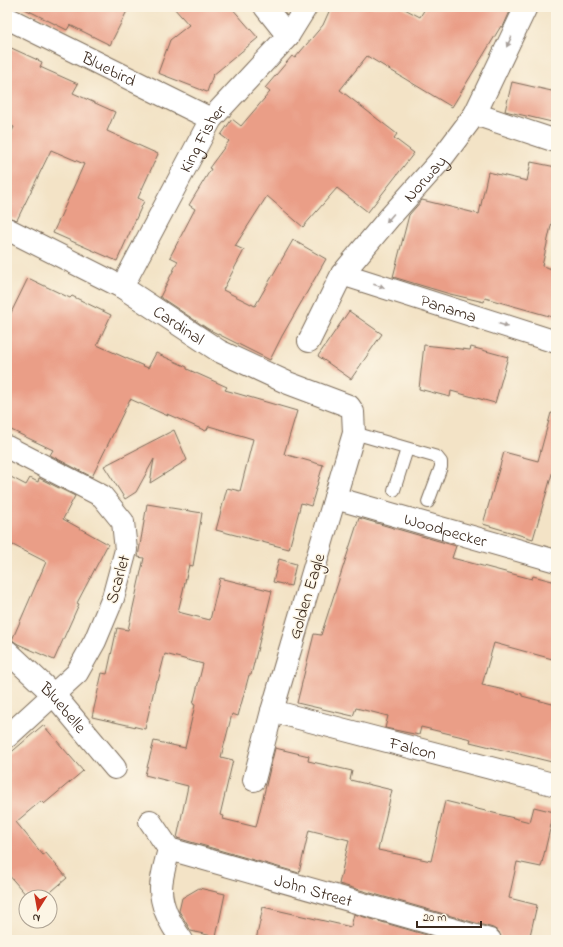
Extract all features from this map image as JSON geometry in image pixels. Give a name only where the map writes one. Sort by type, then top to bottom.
[{"type":"street","points":[[265,7],[288,36]]},
{"type":"street","name":"King Fisher","points":[[122,287],[211,119],[288,36],[306,7]]},
{"type":"street","name":"Norway","points":[[309,341],[342,274],[439,162],[475,114],[526,7]]},
{"type":"street","name":"Bluebird","points":[[7,18],[211,119]]},
{"type":"street","points":[[475,114],[556,141]]},
{"type":"street","name":"Cardinal","points":[[7,229],[122,287],[219,351],[288,383],[349,406],[353,412]]},
{"type":"street","name":"Panama","points":[[342,274],[556,342]]},
{"type":"street","name":"Golden Eagle","points":[[254,780],[272,711],[354,433],[353,412]]},
{"type":"street","name":"Scarlet","points":[[7,447],[102,496],[123,522],[126,550],[113,598],[95,641],[77,673],[7,737]]},
{"type":"street","name":"Woodpecker","points":[[335,498],[556,561]]},
{"type":"street","name":"Bluebelle","points":[[7,651],[54,695],[115,768]]},
{"type":"street","name":"Falcon","points":[[272,711],[556,785]]},
{"type":"street","points":[[150,821],[169,849],[161,888],[162,897],[168,917],[182,940]]},
{"type":"street","name":"John Street","points":[[169,849],[490,940]]},
{"type":"lane","points":[[354,433],[437,457],[441,462],[441,467],[428,502]]},
{"type":"lane","points":[[394,490],[407,449]]},
{"type":"building","points":[[21,7],[129,7],[110,45],[70,25],[67,30]]},
{"type":"building","points":[[173,7],[231,7],[258,38],[213,75],[207,92],[158,73],[170,40],[189,25]]},
{"type":"building","points":[[331,7],[401,7],[420,17],[426,7],[512,7],[503,27],[501,26],[452,107],[367,56],[340,90],[397,134],[394,138],[414,153],[368,212],[337,188],[303,227],[267,196],[235,246],[244,250],[223,290],[255,306],[293,240],[326,259],[270,360],[208,329],[160,297],[178,261],[170,257],[195,209],[189,205],[211,169],[209,168],[229,141],[221,135],[232,119],[241,126],[270,92],[265,88],[292,56],[295,58],[323,25]]},
{"type":"building","points":[[7,46],[42,62],[40,67],[78,84],[73,93],[115,112],[107,131],[158,154],[138,198],[144,201],[117,261],[53,233],[84,164],[51,150],[17,220],[7,217],[7,142],[14,127],[7,124]]},
{"type":"building","points":[[512,82],[556,92],[556,123],[505,111]]},
{"type":"building","points":[[531,162],[556,167],[556,204],[542,266],[556,270],[556,318],[485,298],[484,302],[450,294],[393,277],[409,215],[422,200],[479,214],[488,172],[527,181]]},
{"type":"building","points":[[28,278],[70,298],[72,296],[111,315],[97,345],[148,368],[156,353],[227,387],[225,390],[297,411],[284,454],[323,465],[311,506],[301,503],[289,549],[216,530],[227,488],[240,491],[253,439],[209,426],[206,431],[130,399],[92,477],[50,455],[53,450],[7,428],[7,321]]},
{"type":"building","points":[[349,311],[382,334],[351,379],[318,356]]},
{"type":"building","points":[[424,345],[470,350],[471,347],[508,357],[495,403],[451,391],[450,397],[419,389]]},
{"type":"building","points":[[551,413],[556,414],[556,460],[533,539],[483,524],[504,452],[538,461]]},
{"type":"building","points":[[174,430],[187,460],[150,483],[154,459],[136,492],[125,499],[104,466]]},
{"type":"building","points":[[7,475],[26,485],[30,478],[38,482],[39,478],[75,496],[63,519],[108,544],[77,603],[79,604],[54,660],[12,640],[46,562],[7,542]]},
{"type":"building","points":[[147,504],[202,513],[193,566],[189,565],[178,612],[210,620],[220,578],[272,591],[251,675],[249,675],[238,716],[232,714],[221,757],[233,760],[220,815],[224,816],[223,819],[256,827],[275,748],[309,756],[308,761],[352,771],[350,780],[392,790],[378,850],[431,861],[445,801],[530,822],[534,807],[554,812],[541,867],[517,862],[509,898],[537,905],[529,940],[502,940],[499,932],[493,928],[339,884],[349,840],[309,830],[299,873],[177,838],[188,786],[145,775],[154,741],[185,748],[195,705],[193,704],[203,664],[165,654],[158,681],[156,681],[145,729],[92,717],[102,673],[107,674],[117,628],[128,630],[144,558],[138,557]]},
{"type":"building","points":[[359,518],[456,546],[452,558],[532,579],[533,576],[556,582],[556,660],[494,643],[482,685],[522,694],[522,696],[556,705],[556,763],[470,742],[471,739],[421,727],[419,735],[385,728],[388,716],[356,708],[353,716],[297,703],[314,634],[321,635]]},
{"type":"building","points":[[279,559],[296,564],[291,586],[273,582]]},
{"type":"building","points":[[43,725],[83,771],[44,804],[41,801],[16,822],[43,855],[46,853],[67,878],[54,889],[21,889],[7,873],[7,756]]},
{"type":"building","points":[[199,888],[225,894],[216,937],[191,931],[179,911],[182,898]]},
{"type":"building","points":[[263,907],[351,927],[354,914],[444,940],[256,940]]}]
